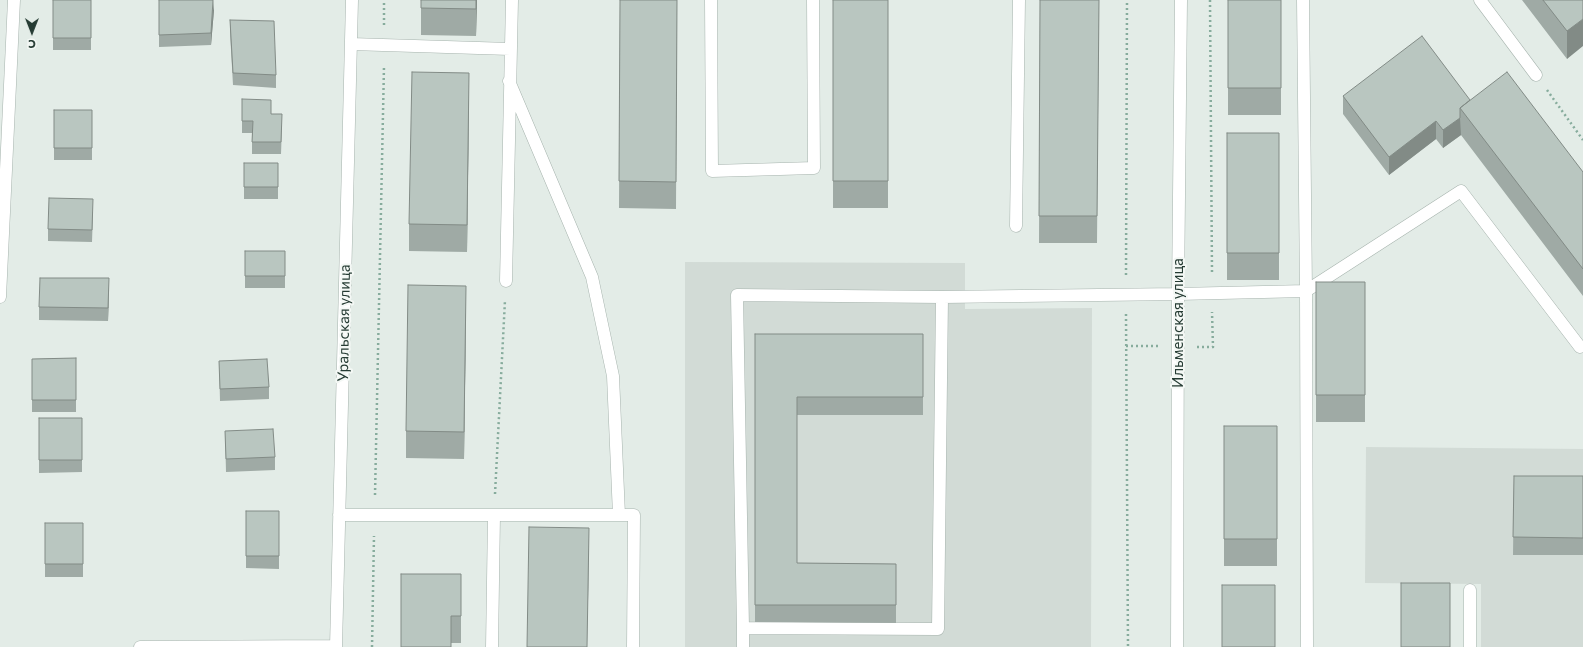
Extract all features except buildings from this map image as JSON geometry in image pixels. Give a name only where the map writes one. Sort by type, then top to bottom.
[{"type":"street","points":[[0,297],[14,0]]},
{"type":"street","name":"Уральская улица","points":[[336,647],[352,0]]},
{"type":"street","points":[[506,281],[509,81],[512,0]]},
{"type":"street","points":[[711,0],[712,171],[814,168],[813,0]]},
{"type":"street","points":[[1016,226],[1019,0]]},
{"type":"street","name":"Ильменская улица","points":[[1177,647],[1181,0]]},
{"type":"street","points":[[1303,0],[1306,291],[1307,647]]},
{"type":"street","points":[[1480,0],[1536,75]]},
{"type":"street","points":[[351,44],[510,49]]},
{"type":"street","points":[[509,81],[592,278],[613,376],[619,515]]},
{"type":"street","points":[[743,647],[737,295],[942,297],[1306,291],[1461,191],[1580,347]]},
{"type":"street","points":[[743,628],[938,630],[942,297]]},
{"type":"street","points":[[492,647],[494,515]]},
{"type":"street","points":[[339,516],[634,515],[633,647]]},
{"type":"street","points":[[1470,590],[1470,647]]},
{"type":"street","points":[[140,647],[336,647]]},
{"type":"path","points":[[372,647],[384,0]]},
{"type":"path","points":[[1127,0],[1126,295],[1128,647]]},
{"type":"path","points":[[1210,0],[1213,347]]},
{"type":"path","points":[[1536,75],[1583,140]]},
{"type":"path","points":[[494,515],[506,281]]},
{"type":"shaded area","points":[[685,262],[965,263],[965,309],[1092,308],[1091,647],[685,647]]},
{"type":"shaded area","points":[[1366,447],[1583,449],[1583,647],[1481,647],[1481,584],[1365,583]]}]
